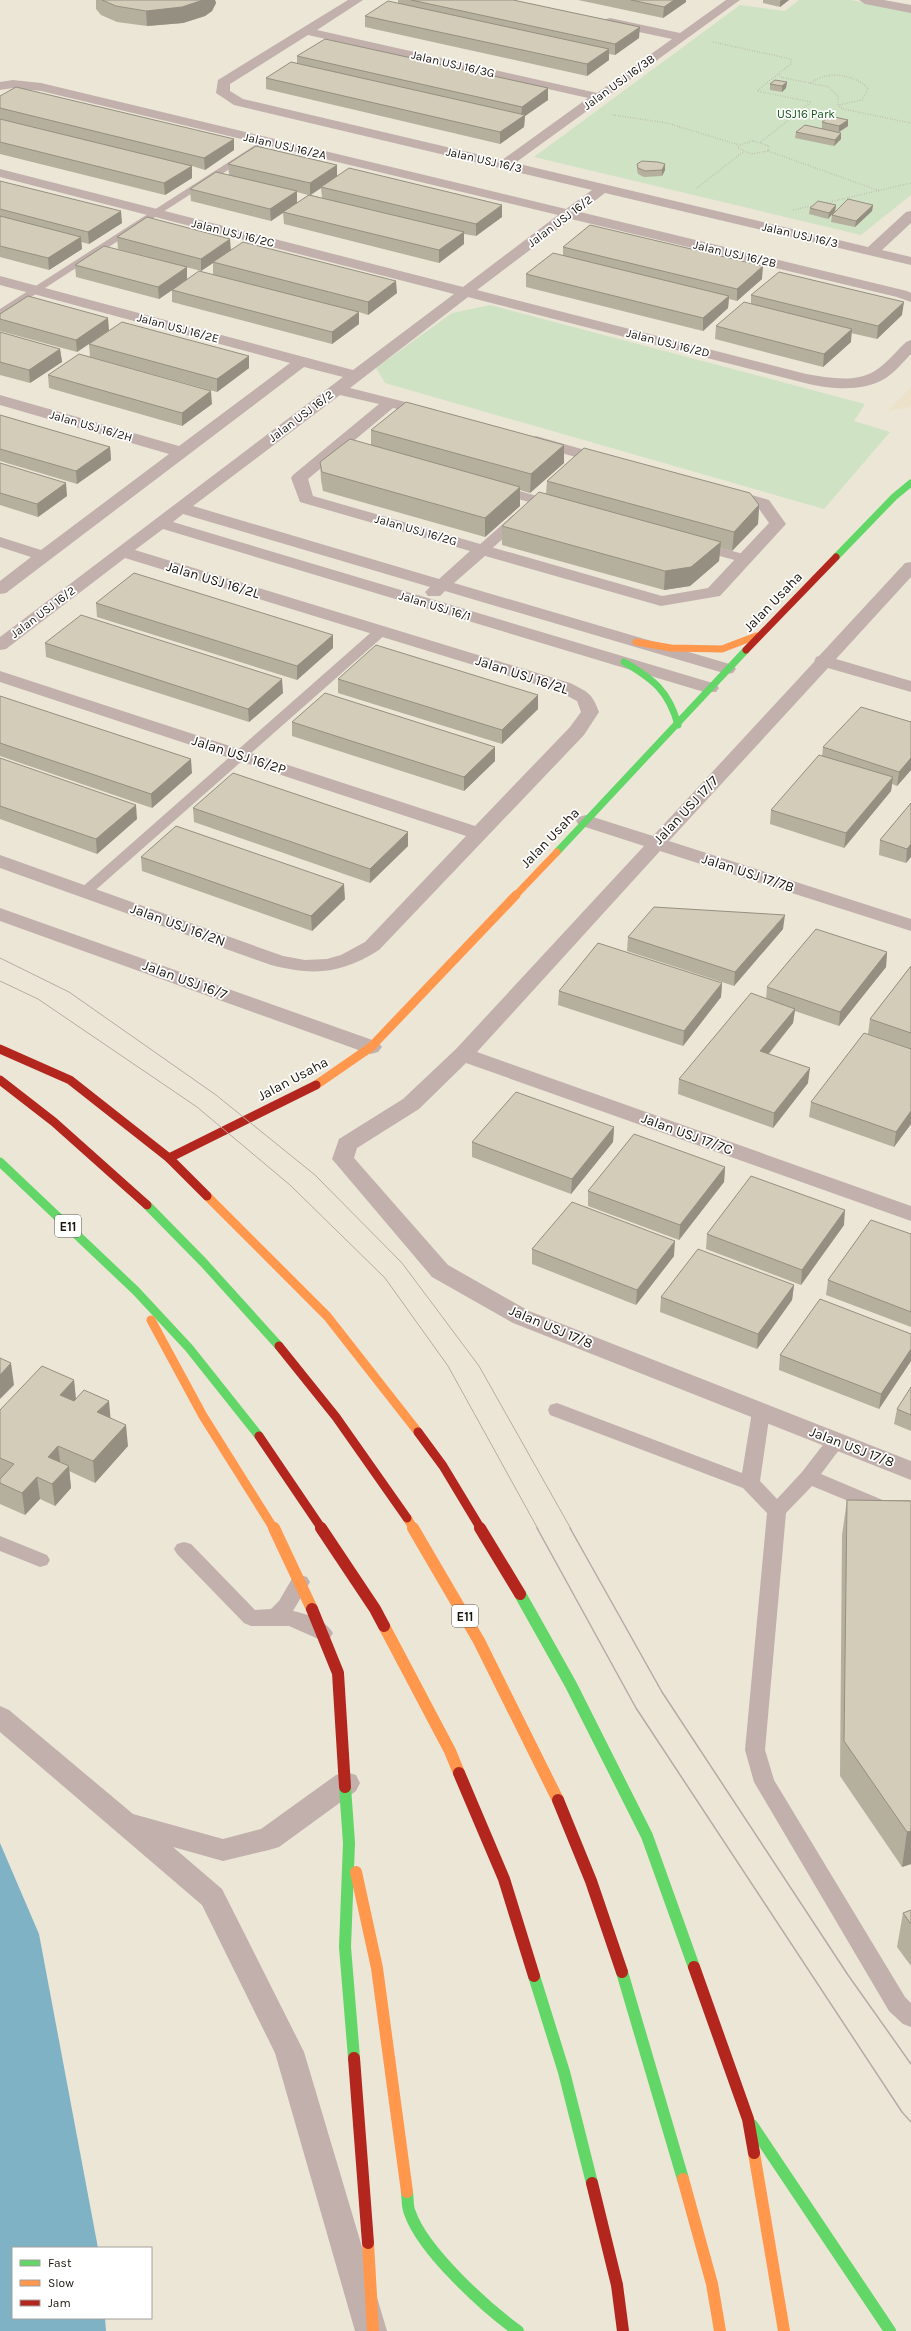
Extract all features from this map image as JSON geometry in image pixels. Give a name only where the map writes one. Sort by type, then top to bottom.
[{"type":"main road","name":"Jalan Usaha","points":[[169,1158],[329,1078],[371,1048],[678,725],[727,669],[894,497],[911,482]]},
{"type":"main road","points":[[636,642],[671,648],[722,649],[761,634]]},
{"type":"main road","points":[[624,662],[654,680],[666,692],[675,709],[678,725]]},
{"type":"main road","points":[[0,1049],[70,1080],[169,1158],[326,1316],[380,1380],[443,1466],[498,1555],[572,1685],[647,1836],[748,2119],[784,2331]]},
{"type":"main road","name":"E11","points":[[0,1080],[30,1103],[113,1173],[176,1233],[247,1309],[313,1389],[377,1474],[444,1578],[498,1674],[568,1824],[624,1976],[712,2284],[720,2331]]},
{"type":"main road","name":"E11","points":[[0,1162],[136,1291],[189,1348],[269,1448],[375,1609],[450,1751],[504,1880],[564,2072],[617,2286],[623,2331]]},
{"type":"main road","points":[[136,1291],[203,1416],[272,1524],[323,1633],[338,1673],[349,1843],[345,1947],[364,2174],[372,2331]]},
{"type":"main road","points":[[349,1843],[377,1968],[410,2213],[434,2251],[501,2320],[518,2331]]},
{"type":"main road","points":[[748,2119],[890,2331]]},
{"type":"street","name":"Jalan USJ 16/3","points":[[357,0],[223,83],[223,93],[239,102],[911,261]]},
{"type":"street","name":"Jalan USJ 16/3B","points":[[504,165],[734,0]]},
{"type":"street","points":[[865,0],[911,9]]},
{"type":"street","points":[[598,20],[682,38]]},
{"type":"street","name":"Jalan USJ 16/3G","points":[[306,31],[599,97]]},
{"type":"street","name":"Jalan USJ 16/2A","points":[[0,86],[13,84],[41,87],[569,214]]},
{"type":"street","name":"Jalan USJ 16/2C","points":[[0,173],[466,292]]},
{"type":"street","name":"Jalan USJ 16/2","points":[[0,645],[160,523],[182,508],[337,388],[356,376],[603,188]]},
{"type":"street","name":"Jalan USJ 16/2B","points":[[569,214],[907,296]]},
{"type":"street","points":[[871,252],[911,215]]},
{"type":"street","name":"Jalan USJ 16/2E","points":[[0,280],[356,376]]},
{"type":"street","name":"Jalan USJ 16/2D","points":[[466,292],[806,379],[858,382],[871,380],[881,374],[911,345]]},
{"type":"street","points":[[0,589],[302,361]]},
{"type":"street","points":[[337,388],[444,417]]},
{"type":"street","name":"Jalan USJ 16/2H","points":[[0,400],[181,452]]},
{"type":"street","name":"Jalan USJ 16/2G","points":[[391,402],[347,447],[299,478],[306,499],[661,601],[714,592],[746,559]]},
{"type":"street","points":[[521,437],[583,461],[619,464]]},
{"type":"street","points":[[710,489],[763,503],[778,524],[746,559]]},
{"type":"street","name":"Jalan USJ 16/1","points":[[182,508],[727,669]]},
{"type":"street","name":"Jalan USJ 16/1","points":[[160,523],[710,688]]},
{"type":"street","points":[[0,542],[44,556]]},
{"type":"street","points":[[423,602],[483,549]]},
{"type":"street","name":"Jalan USJ 16/2L","points":[[123,552],[564,687],[585,698],[590,712],[577,731],[372,946],[359,955]]},
{"type":"street","name":"Jalan USJ 17/7","points":[[463,1054],[822,661],[911,567]]},
{"type":"street","points":[[822,661],[911,687]]},
{"type":"street","name":"Jalan USJ 16/2P","points":[[0,676],[479,834]]},
{"type":"street","name":"Jalan USJ 17/7B","points":[[586,821],[911,925]]},
{"type":"street","name":"Jalan USJ 16/2N","points":[[0,861],[285,962],[320,967],[338,963],[359,955]]},
{"type":"street","name":"Jalan USJ 16/7","points":[[0,914],[371,1048]]},
{"type":"street","name":"Jalan USJ 17/7C","points":[[463,1054],[911,1214]]},
{"type":"street","name":"Jalan USJ 17/8","points":[[463,1054],[411,1104],[347,1144],[343,1159],[440,1271],[521,1317],[911,1471]]},
{"type":"street","points":[[0,1717],[212,1897],[289,2052],[372,2331]]},
{"type":"street","points":[[126,1823],[223,1850],[269,1839],[346,1783]]},
{"type":"lane","points":[[0,314],[266,141]]},
{"type":"lane","points":[[485,486],[569,510]]},
{"type":"lane","points":[[483,549],[550,491]]},
{"type":"lane","points":[[684,542],[746,559]]},
{"type":"lane","points":[[85,892],[381,631]]},
{"type":"lane","points":[[558,1410],[750,1483],[777,1512]]},
{"type":"lane","points":[[750,1483],[761,1412]]},
{"type":"lane","points":[[836,1442],[809,1478],[777,1512],[755,1750],[764,1782],[897,2004],[911,2017]]},
{"type":"lane","points":[[809,1478],[911,1520]]},
{"type":"lane","points":[[0,1543],[40,1560]]},
{"type":"lane","points":[[184,1549],[251,1618],[276,1616],[294,1618],[310,1624],[323,1633]]},
{"type":"lane","points":[[276,1616],[286,1606],[300,1582]]},
{"type":"path","points":[[706,40],[791,59],[791,64],[757,91],[811,102],[761,142]]},
{"type":"path","points":[[779,73],[780,77],[833,90],[838,96],[838,105]]},
{"type":"path","points":[[811,84],[818,77],[833,75],[859,82],[868,88],[863,100],[857,103],[838,105]]},
{"type":"path","points":[[838,105],[843,109],[911,123]]},
{"type":"path","points":[[609,115],[667,123],[739,145],[744,142],[761,142],[769,146],[768,151]]},
{"type":"path","points":[[739,145],[738,148],[743,152],[751,154],[768,151],[881,191]]},
{"type":"path","points":[[696,189],[743,152]]},
{"type":"path","points":[[790,211],[911,183]]},
{"type":"shaded area","points":[[911,387],[911,407],[888,411]]},
{"type":"green space","name":"USJ16 Park","points":[[799,0],[851,0],[911,12],[911,195],[861,235],[534,157],[740,5],[785,11]]},
{"type":"green space","points":[[490,305],[865,404],[854,421],[890,432],[824,509],[385,383],[376,368],[452,313]]},
{"type":"water","points":[[0,1843],[39,1934],[98,2247],[12,2247],[12,2319],[105,2319],[106,2331],[0,2331]]},
{"type":"building","points":[[102,0],[203,0],[182,7],[146,11],[116,6]]},
{"type":"building","points":[[411,0],[513,0],[640,27],[615,44]]},
{"type":"building","points":[[631,0],[674,0],[664,7]]},
{"type":"building","points":[[388,1],[609,49],[587,64],[365,16]]},
{"type":"building","points":[[325,39],[548,88],[522,107],[297,56]]},
{"type":"building","points":[[291,62],[525,115],[500,132],[266,78]]},
{"type":"building","points":[[775,80],[787,82],[782,86],[770,84]]},
{"type":"building","points":[[16,87],[234,139],[204,158],[0,108],[0,96]]},
{"type":"building","points":[[830,116],[848,120],[839,126],[822,122]]},
{"type":"building","points":[[0,119],[192,166],[164,183],[0,142]]},
{"type":"building","points":[[805,125],[841,133],[835,140],[796,132]]},
{"type":"building","points":[[256,146],[337,165],[310,183],[228,164]]},
{"type":"building","points":[[642,161],[665,164],[662,170],[645,171],[638,168],[637,164]]},
{"type":"building","points":[[349,168],[502,205],[476,224],[321,187]]},
{"type":"building","points":[[216,172],[297,191],[270,209],[190,189]]},
{"type":"building","points":[[0,181],[121,211],[88,232],[0,209]]},
{"type":"building","points":[[309,195],[464,232],[439,250],[283,212]]},
{"type":"building","points":[[848,199],[873,205],[856,221],[832,215]]},
{"type":"building","points":[[818,201],[836,205],[829,213],[810,208]]},
{"type":"building","points":[[0,216],[81,237],[48,258],[0,246]]},
{"type":"building","points":[[147,217],[230,239],[201,259],[117,237]]},
{"type":"building","points":[[590,225],[763,266],[737,289],[563,247]]},
{"type":"building","points":[[243,242],[396,281],[368,302],[213,262]]},
{"type":"building","points":[[104,246],[187,267],[158,287],[75,265]]},
{"type":"building","points":[[553,253],[729,296],[703,318],[526,274]]},
{"type":"building","points":[[199,271],[359,312],[332,332],[172,290]]},
{"type":"building","points":[[779,272],[904,302],[878,326],[751,295]]},
{"type":"building","points":[[28,296],[108,318],[76,340],[0,319],[0,314]]},
{"type":"building","points":[[744,302],[852,329],[824,354],[716,326]]},
{"type":"building","points":[[122,322],[249,356],[217,379],[89,344]]},
{"type":"building","points":[[0,332],[60,349],[29,370],[0,362]]},
{"type":"building","points":[[79,354],[211,391],[182,413],[48,375]]},
{"type":"building","points":[[406,402],[564,445],[531,474],[371,430]]},
{"type":"building","points":[[0,415],[110,447],[76,471],[0,449]]},
{"type":"building","points":[[350,439],[520,487],[485,518],[322,472],[320,462]]},
{"type":"building","points":[[584,448],[750,493],[759,505],[734,532],[547,481]]},
{"type":"building","points":[[0,463],[66,483],[37,504],[0,493]]},
{"type":"building","points":[[539,492],[721,542],[691,567],[665,571],[502,526]]},
{"type":"building","points":[[134,573],[333,635],[297,666],[96,603]]},
{"type":"building","points":[[81,615],[282,679],[248,709],[45,643]]},
{"type":"building","points":[[376,645],[538,695],[502,730],[338,679]]},
{"type":"building","points":[[325,693],[495,747],[464,777],[292,722]]},
{"type":"building","points":[[0,696],[191,759],[151,794],[0,743]]},
{"type":"building","points":[[861,707],[911,722],[911,758],[899,772],[823,747]]},
{"type":"building","points":[[819,755],[893,777],[846,833],[771,810]]},
{"type":"building","points":[[0,758],[136,805],[96,839],[0,806]]},
{"type":"building","points":[[233,773],[408,832],[370,869],[193,808]]},
{"type":"building","points":[[911,803],[911,844],[907,849],[880,840]]},
{"type":"building","points":[[176,826],[344,884],[311,916],[141,857]]},
{"type":"building","points":[[654,907],[785,915],[735,972],[628,937]]},
{"type":"building","points":[[816,929],[887,952],[840,1012],[767,987]]},
{"type":"building","points":[[598,943],[722,983],[684,1031],[559,991]]},
{"type":"building","points":[[911,966],[911,1033],[870,1019]]},
{"type":"building","points":[[751,993],[795,1009],[760,1051],[810,1068],[774,1113],[679,1079]]},
{"type":"building","points":[[864,1033],[911,1049],[911,1111],[896,1132],[811,1102]]},
{"type":"building","points":[[516,1092],[614,1127],[572,1179],[472,1142]]},
{"type":"building","points":[[634,1134],[725,1167],[680,1225],[588,1191]]},
{"type":"building","points":[[751,1176],[845,1210],[802,1270],[707,1234]]},
{"type":"building","points":[[572,1202],[675,1241],[637,1290],[532,1249]]},
{"type":"building","points":[[871,1220],[911,1234],[911,1312],[828,1280]]},
{"type":"building","points":[[698,1249],[794,1285],[758,1334],[661,1297]]},
{"type":"building","points":[[820,1299],[911,1334],[911,1349],[881,1394],[780,1355]]},
{"type":"building","points":[[0,1358],[11,1363],[0,1375]]},
{"type":"building","points":[[42,1366],[74,1380],[60,1395],[74,1401],[84,1390],[109,1401],[97,1412],[126,1425],[93,1461],[58,1446],[48,1457],[69,1466],[52,1484],[37,1477],[22,1493],[0,1483],[0,1479],[14,1464],[0,1458],[0,1410]]},
{"type":"building","points":[[911,1387],[911,1415],[897,1409]]},
{"type":"building","points":[[847,1500],[911,1501],[911,1831],[907,1832],[844,1741]]},
{"type":"building","points":[[911,1910],[911,1924],[903,1913]]},
{"type":"tram line","points":[[0,958],[69,992],[216,1095],[315,1175],[402,1263],[479,1366],[571,1529]]},
{"type":"tram line","points":[[0,981],[38,999],[197,1107],[290,1185],[385,1278],[448,1366],[538,1529]]},
{"type":"tram line","points":[[537,1528],[636,1708],[902,2112],[911,2122]]},
{"type":"tram line","points":[[570,1528],[662,1692],[848,1975],[911,2064]]},
{"type":"traffic: fast","points":[[836,557],[894,497],[911,483]]},
{"type":"traffic: fast","points":[[557,852],[746,650]]},
{"type":"traffic: fast","points":[[624,662],[659,687],[670,703],[675,713],[678,725]]},
{"type":"traffic: fast","points":[[0,1162],[136,1291],[189,1348],[259,1436]]},
{"type":"traffic: fast","points":[[147,1205],[203,1262],[279,1346]]},
{"type":"traffic: fast","points":[[520,1594],[571,1685],[647,1836],[694,1967]]},
{"type":"traffic: fast","points":[[345,1787],[349,1843],[345,1947],[354,2058]]},
{"type":"traffic: fast","points":[[622,1972],[683,2179]]},
{"type":"traffic: fast","points":[[534,1976],[564,2072],[592,2183]]},
{"type":"traffic: fast","points":[[752,2125],[890,2331]]},
{"type":"traffic: fast","points":[[407,2192],[410,2214],[429,2244],[474,2294],[505,2322],[518,2331]]},
{"type":"traffic: slow","points":[[636,642],[671,648],[722,649],[756,636]]},
{"type":"traffic: slow","points":[[316,1085],[329,1078],[371,1047],[557,852]]},
{"type":"traffic: slow","points":[[207,1196],[327,1316],[418,1432]]},
{"type":"traffic: slow","points":[[151,1320],[203,1416],[272,1524],[312,1609]]},
{"type":"traffic: slow","points":[[407,1518],[479,1641],[558,1800]]},
{"type":"traffic: slow","points":[[384,1626],[450,1751],[459,1773]]},
{"type":"traffic: slow","points":[[356,1872],[377,1968],[407,2192]]},
{"type":"traffic: slow","points":[[754,2153],[784,2331]]},
{"type":"traffic: slow","points":[[683,2179],[712,2284],[720,2331]]},
{"type":"traffic: slow","points":[[368,2243],[373,2331]]},
{"type":"traffic: jam","points":[[746,650],[836,557]]},
{"type":"traffic: jam","points":[[0,1049],[70,1080],[169,1158],[207,1196]]},
{"type":"traffic: jam","points":[[0,1080],[54,1122],[147,1205]]},
{"type":"traffic: jam","points":[[169,1158],[316,1085]]},
{"type":"traffic: jam","points":[[279,1346],[336,1417],[407,1518]]},
{"type":"traffic: jam","points":[[418,1432],[443,1466],[520,1594]]},
{"type":"traffic: jam","points":[[259,1436],[375,1609],[384,1626]]},
{"type":"traffic: jam","points":[[312,1609],[338,1673],[345,1787]]},
{"type":"traffic: jam","points":[[459,1773],[504,1879],[534,1976]]},
{"type":"traffic: jam","points":[[558,1800],[591,1881],[622,1972]]},
{"type":"traffic: jam","points":[[694,1967],[748,2119],[754,2153]]},
{"type":"traffic: jam","points":[[354,2058],[368,2243]]},
{"type":"traffic: jam","points":[[592,2183],[617,2285],[623,2331]]}]
